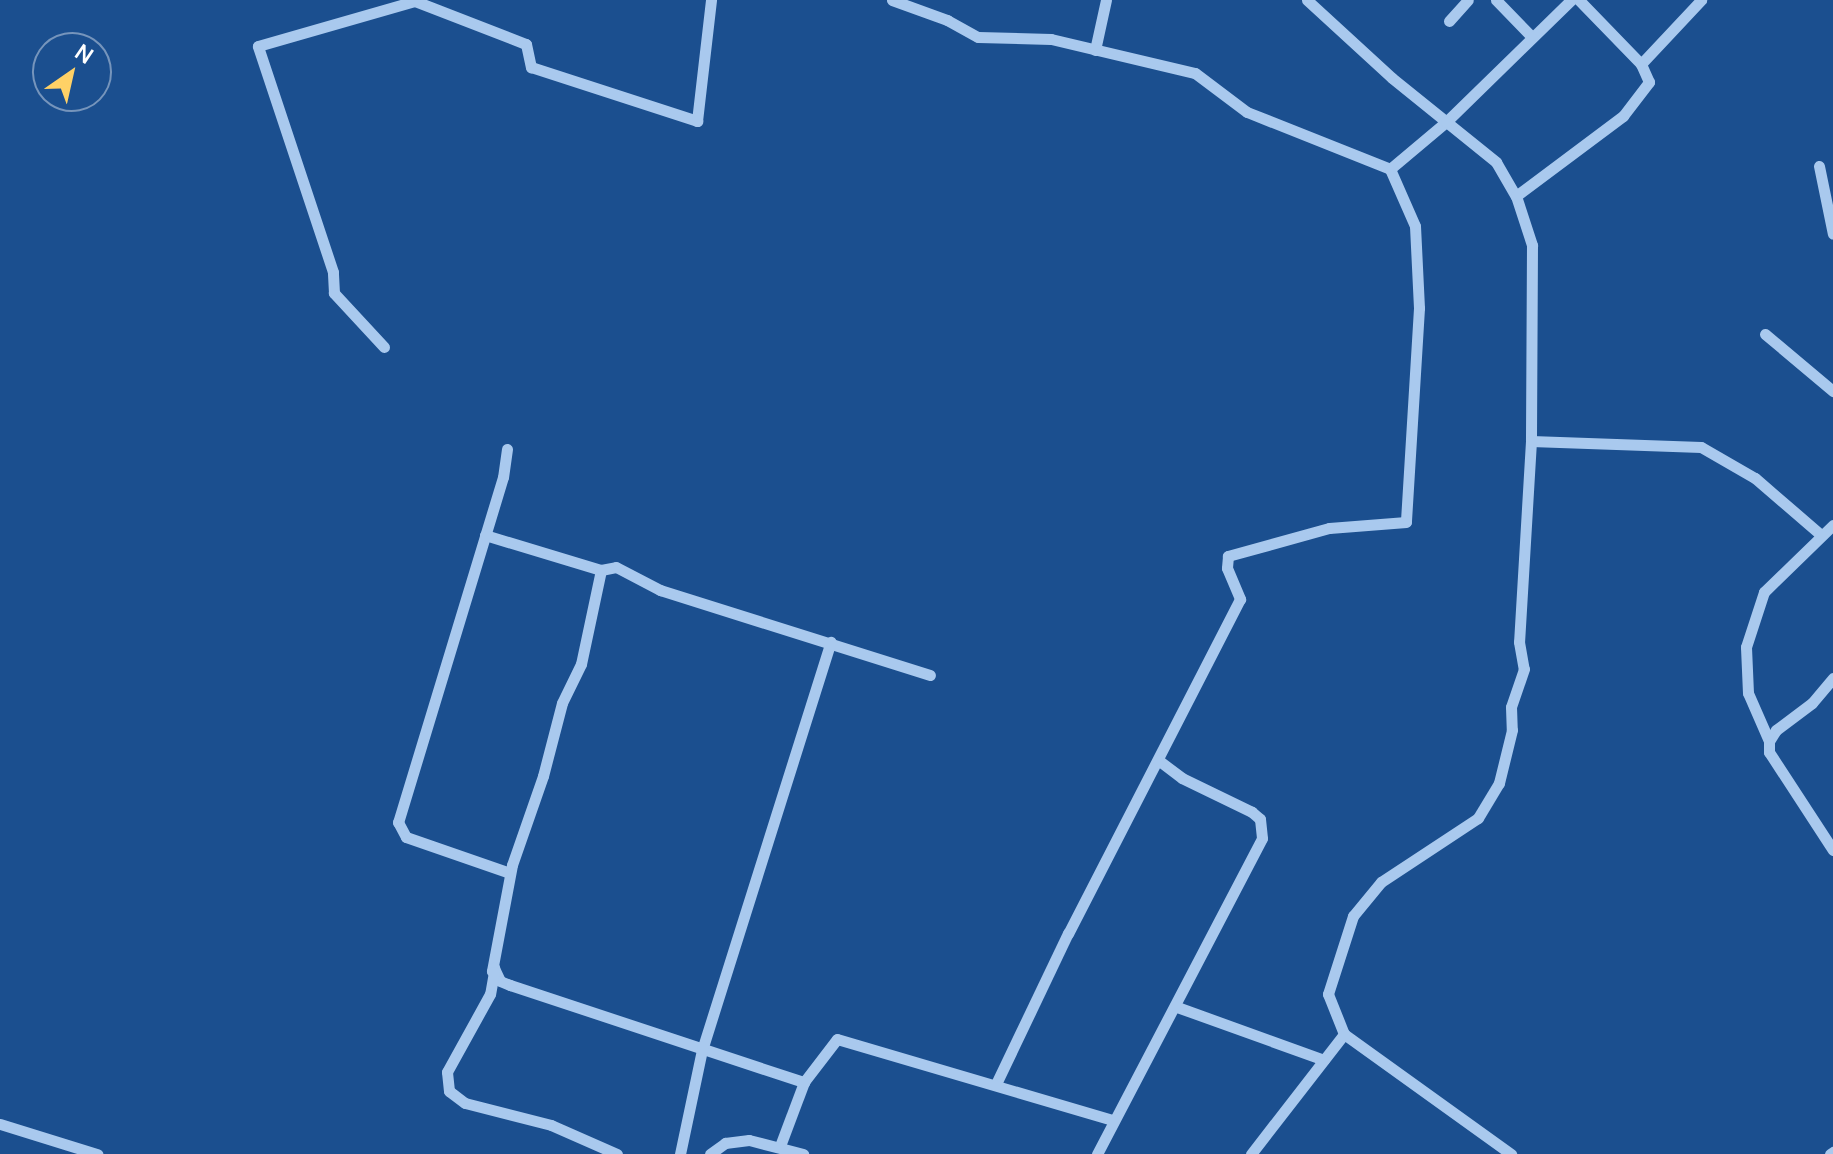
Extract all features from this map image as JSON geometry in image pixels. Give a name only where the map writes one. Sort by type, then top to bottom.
[{"type":"street","points":[[384,347],[334,293],[329,258],[258,46],[415,1],[526,44],[531,67],[697,121],[711,0]]},
{"type":"street","points":[[892,0],[947,20],[978,37],[1051,39],[1195,73],[1247,112],[1390,169],[1415,226],[1418,281],[1406,522],[1329,528],[1228,556],[1227,568],[1240,599],[996,1084]]},
{"type":"street","points":[[1095,50],[1106,0]]},
{"type":"street","points":[[1307,0],[1392,78],[1496,162],[1516,196],[1532,245],[1531,441],[1519,642],[1524,669],[1511,707],[1512,730],[1499,783],[1478,818],[1381,882],[1353,916],[1328,994],[1344,1034],[1511,1154]]},
{"type":"street","points":[[1449,21],[1468,0]]},
{"type":"street","points":[[1496,0],[1532,37]]},
{"type":"street","points":[[1390,169],[1446,122],[1571,0]]},
{"type":"street","points":[[1516,196],[1623,116],[1649,82],[1641,64],[1579,0]]},
{"type":"street","points":[[1641,64],[1701,0]]},
{"type":"street","points":[[1819,166],[1833,234]]},
{"type":"street","points":[[1765,334],[1833,391]]},
{"type":"street","points":[[1531,441],[1701,447],[1755,478],[1821,535]]},
{"type":"street","points":[[507,449],[485,535],[398,822],[406,837],[510,873]]},
{"type":"street","points":[[1833,525],[1764,592],[1746,647],[1748,693],[1769,741],[1769,752],[1833,850]]},
{"type":"street","points":[[485,535],[601,570],[616,567],[660,590],[930,675]]},
{"type":"street","points":[[494,968],[492,971],[510,873],[543,776],[562,703],[581,664],[601,570]]},
{"type":"street","points":[[680,1154],[702,1050],[831,642]]},
{"type":"street","points":[[1769,741],[1776,730],[1812,703],[1833,678]]},
{"type":"street","points":[[1097,1154],[1177,1007],[1262,838],[1261,826],[1252,812],[1182,778],[1158,760]]},
{"type":"street","points":[[494,968],[500,981],[510,985],[804,1082]]},
{"type":"street","points":[[494,968],[490,994],[447,1072],[449,1091],[465,1103],[551,1125],[617,1154]]},
{"type":"street","points":[[1177,1007],[1324,1060]]},
{"type":"street","points":[[1251,1154],[1344,1034]]},
{"type":"street","points":[[780,1146],[804,1082],[837,1039],[1113,1120]]},
{"type":"street","points":[[0,1124],[97,1154]]},
{"type":"street","points":[[710,1154],[725,1143],[749,1140],[803,1154]]}]
